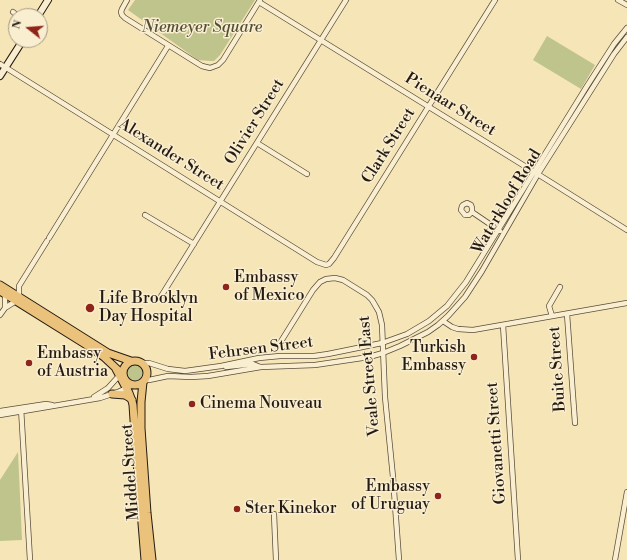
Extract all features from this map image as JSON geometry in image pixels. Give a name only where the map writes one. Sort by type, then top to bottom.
[{"type":"main road","points":[[0,76],[3,66],[17,48]]},
{"type":"main road","points":[[0,285],[4,292],[108,353],[142,363],[147,371],[146,378],[136,385],[129,385]]},
{"type":"main road","name":"Middel Street","points":[[18,299],[104,357],[120,373],[129,385],[134,395],[134,414]]},
{"type":"main road","points":[[120,373],[125,365],[131,361]]},
{"type":"main road","name":"Middel Street","points":[[143,381],[140,402],[141,428],[152,560]]},
{"type":"main road","name":"Middel Street","points":[[129,385],[134,414],[145,560]]},
{"type":"main road","points":[[112,394],[125,395],[132,400]]},
{"type":"street","points":[[127,0],[122,9],[123,17],[202,66],[210,68],[216,66],[223,60],[260,1]]},
{"type":"street","name":"Olivier Street","points":[[160,298],[346,0]]},
{"type":"street","name":"Clark Street","points":[[329,264],[495,0]]},
{"type":"street","name":"Pienaar Street","points":[[260,1],[627,230]]},
{"type":"street","points":[[619,1],[627,5]]},
{"type":"street","points":[[619,1],[627,8]]},
{"type":"street","name":"Waterkloof Road","points":[[382,343],[416,330],[447,306],[462,287],[536,173],[614,44],[627,28]]},
{"type":"street","name":"Waterkloof Road","points":[[573,113],[621,43],[627,37]]},
{"type":"street","points":[[0,315],[5,308],[18,299],[19,286],[168,46]]},
{"type":"street","name":"Alexander Street","points":[[3,66],[320,264],[329,264]]},
{"type":"street","points":[[257,143],[307,174]]},
{"type":"street","name":"Waterkloof Road","points":[[383,353],[428,332],[443,321],[455,309],[489,258],[536,173]]},
{"type":"street","points":[[472,212],[503,233]]},
{"type":"street","points":[[145,215],[194,244]]},
{"type":"street","points":[[484,254],[489,258]]},
{"type":"street","name":"Veale Street East","points":[[280,343],[313,290],[323,280],[332,277],[343,280],[367,295],[372,300],[379,312],[382,325],[385,397],[399,560]]},
{"type":"street","points":[[5,308],[4,292],[19,286]]},
{"type":"street","points":[[552,316],[549,306],[560,287]]},
{"type":"street","points":[[443,321],[456,328],[469,331],[627,304]]},
{"type":"street","name":"Buite Street","points":[[567,314],[575,423]]},
{"type":"street","name":"Giovanetti Street","points":[[503,325],[518,560]]},
{"type":"street","name":"Fehrsen Street","points":[[142,363],[179,371],[195,370],[259,358],[328,354],[382,343]]},
{"type":"street","name":"Fehrsen Street","points":[[143,381],[168,376],[208,376],[261,368],[315,365],[383,353]]},
{"type":"street","points":[[221,366],[230,367],[253,364],[261,368]]},
{"type":"street","points":[[88,400],[108,388],[120,373]]},
{"type":"street","points":[[0,412],[100,398],[112,394],[129,385]]},
{"type":"street","points":[[0,415],[21,410]]},
{"type":"street","points":[[21,410],[30,560]]},
{"type":"street","points":[[615,560],[627,492]]},
{"type":"street","points":[[274,514],[276,560]]},
{"type":"green space","name":"Niemeyer Square","points":[[135,0],[255,0],[220,55],[214,61],[210,61],[198,60],[128,10]]},
{"type":"green space","points":[[547,36],[595,65],[581,89],[533,60]]},
{"type":"green space","points":[[130,363],[138,363],[143,368],[141,379],[138,381],[130,381],[125,376],[125,368]]},
{"type":"green space","points":[[18,452],[22,540],[0,541],[0,480]]},
{"type":"place","name":"Embassy of Mexico","points":[[226,287]]},
{"type":"place","name":"Life Brooklyn Day Hospital","points":[[90,308]]},
{"type":"place","name":"Turkish Embassy","points":[[474,357]]},
{"type":"place","name":"Embassy of Austria","points":[[29,363]]},
{"type":"place","name":"Cinema Nouveau","points":[[192,404]]},
{"type":"place","name":"Embassy of Uruguay","points":[[438,496]]},
{"type":"place","name":"Ster Kinekor","points":[[237,509]]}]
